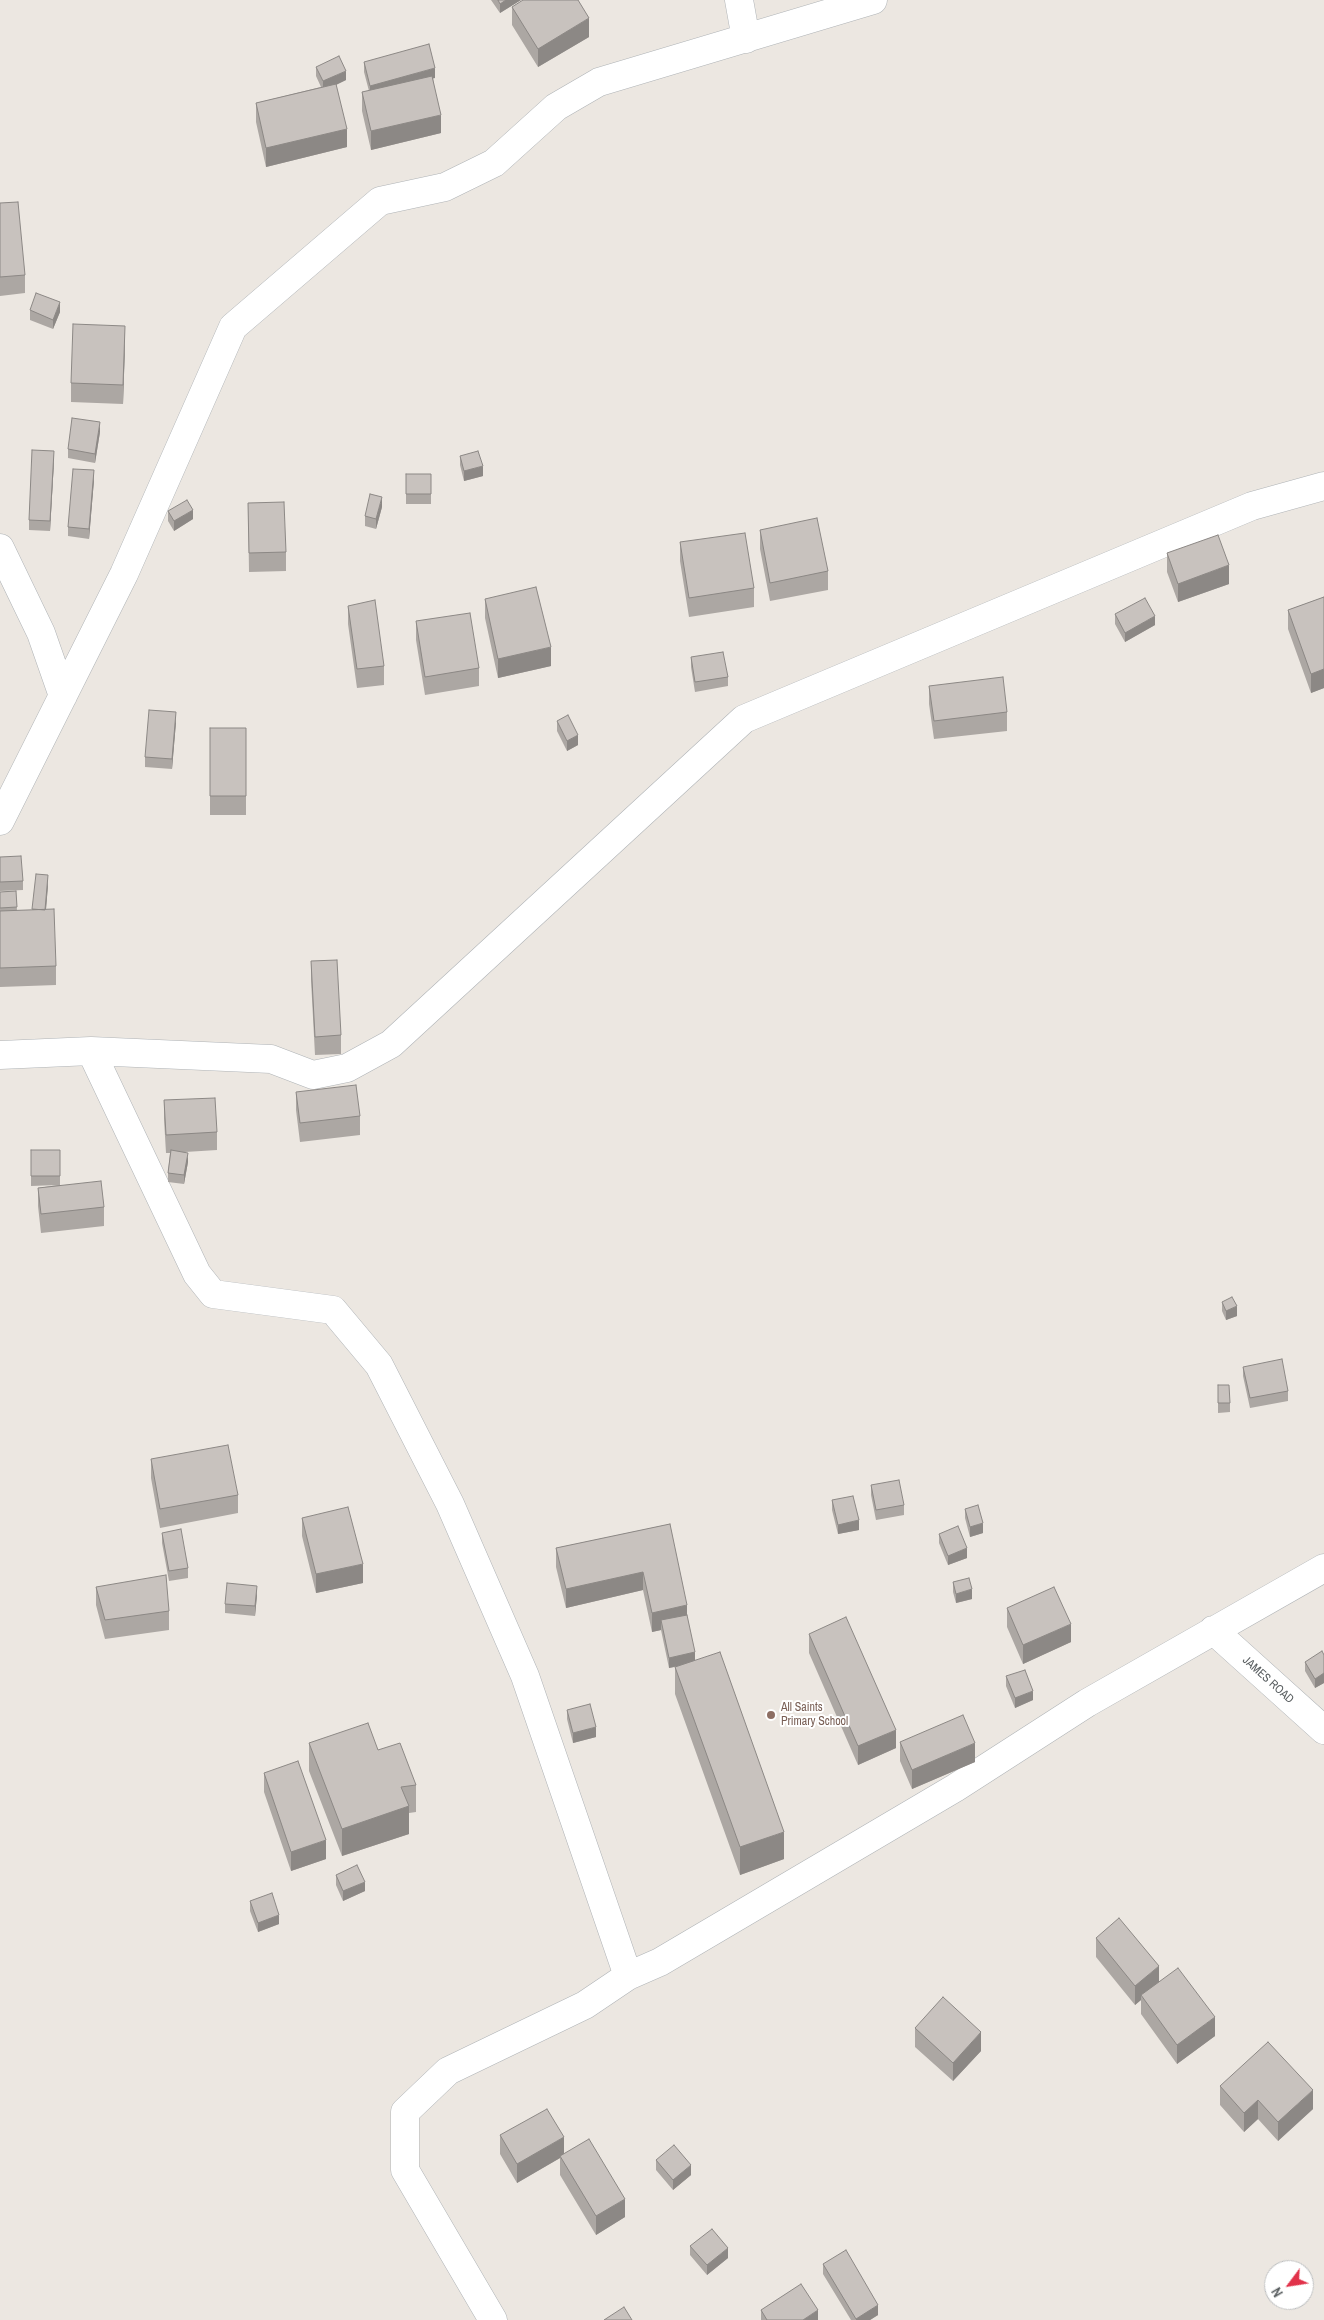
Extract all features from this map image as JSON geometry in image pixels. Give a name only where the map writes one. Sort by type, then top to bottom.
[{"type":"street","points":[[739,0],[746,39]]},
{"type":"street","points":[[0,821],[124,574],[233,327],[380,201],[445,187],[494,163],[556,107],[599,82],[873,0]]},
{"type":"street","points":[[0,1056],[90,1050],[271,1059],[313,1075],[347,1068],[391,1044],[744,720],[1252,506],[1324,486]]},
{"type":"street","points":[[0,548],[41,634],[64,696]]},
{"type":"street","points":[[90,1050],[197,1274],[213,1294],[333,1310],[379,1365],[450,1504],[525,1676],[628,1976]]},
{"type":"street","points":[[493,2320],[405,2170],[405,2112],[448,2071],[585,2005],[628,1976],[660,1962],[946,1793],[1087,1703],[1212,1630],[1324,1568]]},
{"type":"street","name":"JAMES ROAD","points":[[1212,1630],[1324,1730]]},
{"type":"building","points":[[498,0],[506,0],[500,4]]},
{"type":"building","points":[[523,0],[578,0],[589,18],[538,49],[512,7]]},
{"type":"building","points":[[429,44],[435,68],[370,86],[364,62]]},
{"type":"building","points":[[339,56],[346,71],[323,81],[316,67]]},
{"type":"building","points":[[432,76],[441,115],[371,131],[362,92]]},
{"type":"building","points":[[336,84],[347,129],[266,148],[256,103]]},
{"type":"building","points":[[18,202],[25,275],[0,277],[0,203]]},
{"type":"building","points":[[36,293],[60,302],[53,320],[30,310]]},
{"type":"building","points":[[73,324],[125,326],[123,385],[71,383]]},
{"type":"building","points":[[72,418],[100,422],[95,454],[68,449]]},
{"type":"building","points":[[32,450],[54,451],[50,521],[29,520]]},
{"type":"building","points":[[478,451],[483,466],[464,471],[460,456]]},
{"type":"building","points":[[73,469],[94,470],[89,529],[68,527]]},
{"type":"building","points":[[406,474],[431,474],[431,494],[406,494]]},
{"type":"building","points":[[370,494],[382,497],[376,519],[365,516]]},
{"type":"building","points":[[187,500],[193,510],[174,521],[168,511]]},
{"type":"building","points":[[284,502],[286,552],[249,553],[248,503]]},
{"type":"building","points":[[817,518],[828,571],[770,583],[760,530]]},
{"type":"building","points":[[745,533],[754,588],[689,598],[680,542]]},
{"type":"building","points":[[1218,535],[1229,565],[1178,584],[1167,553]]},
{"type":"building","points":[[536,587],[551,647],[498,659],[485,599]]},
{"type":"building","points":[[1324,597],[1324,669],[1311,674],[1288,610]]},
{"type":"building","points":[[1145,598],[1155,616],[1125,633],[1115,614]]},
{"type":"building","points":[[375,600],[384,666],[357,669],[348,606]]},
{"type":"building","points":[[470,613],[479,668],[425,677],[416,621]]},
{"type":"building","points":[[723,652],[728,677],[695,682],[691,657]]},
{"type":"building","points":[[1003,677],[1007,712],[934,721],[929,686]]},
{"type":"building","points":[[149,710],[176,712],[172,759],[145,757]]},
{"type":"building","points":[[568,715],[578,735],[567,741],[557,721]]},
{"type":"building","points":[[210,728],[246,728],[246,796],[210,796]]},
{"type":"building","points":[[21,856],[23,881],[0,882],[0,857]]},
{"type":"building","points":[[36,874],[48,875],[45,910],[32,909]]},
{"type":"building","points":[[16,891],[17,907],[0,908],[0,892]]},
{"type":"building","points":[[54,909],[56,966],[0,968],[0,911]]},
{"type":"building","points":[[337,960],[341,1035],[315,1037],[311,961]]},
{"type":"building","points":[[356,1085],[360,1116],[300,1123],[296,1092]]},
{"type":"building","points":[[215,1098],[217,1132],[166,1135],[164,1100]]},
{"type":"building","points":[[31,1150],[60,1150],[60,1176],[31,1176]]},
{"type":"building","points":[[171,1150],[188,1153],[184,1175],[168,1173]]},
{"type":"building","points":[[101,1181],[104,1207],[41,1214],[38,1188]]},
{"type":"building","points":[[1232,1297],[1237,1306],[1226,1311],[1222,1302]]},
{"type":"building","points":[[1282,1359],[1288,1391],[1250,1398],[1243,1367]]},
{"type":"building","points":[[1218,1385],[1229,1385],[1230,1403],[1218,1403]]},
{"type":"building","points":[[228,1445],[238,1495],[160,1509],[151,1459]]},
{"type":"building","points":[[899,1480],[904,1505],[876,1510],[871,1485]]},
{"type":"building","points":[[853,1496],[859,1520],[838,1525],[832,1500]]},
{"type":"building","points":[[978,1505],[983,1523],[970,1527],[965,1509]]},
{"type":"building","points":[[348,1507],[363,1564],[316,1574],[302,1518]]},
{"type":"building","points":[[670,1524],[687,1605],[652,1613],[643,1572],[566,1589],[556,1548]]},
{"type":"building","points":[[958,1526],[967,1548],[948,1556],[939,1534]]},
{"type":"building","points":[[181,1529],[188,1568],[169,1571],[162,1533]]},
{"type":"building","points":[[166,1575],[169,1611],[105,1620],[96,1587]]},
{"type":"building","points":[[969,1578],[972,1589],[956,1594],[953,1582]]},
{"type":"building","points":[[227,1583],[257,1586],[255,1606],[225,1604]]},
{"type":"building","points":[[1054,1587],[1071,1624],[1023,1645],[1007,1608]]},
{"type":"building","points":[[687,1615],[695,1652],[669,1658],[661,1620]]},
{"type":"building","points":[[846,1617],[896,1730],[858,1746],[809,1634]]},
{"type":"building","points":[[1322,1651],[1324,1655],[1324,1673],[1315,1679],[1305,1662]]},
{"type":"building","points":[[720,1652],[784,1832],[740,1847],[675,1667]]},
{"type":"building","points":[[1025,1670],[1033,1691],[1015,1698],[1006,1676]]},
{"type":"building","points":[[590,1704],[596,1727],[573,1733],[567,1710]]},
{"type":"building","points":[[963,1715],[975,1743],[912,1770],[900,1742]]},
{"type":"building","points":[[368,1723],[378,1750],[400,1743],[416,1785],[401,1787],[409,1806],[342,1829],[309,1743]]},
{"type":"building","points":[[298,1761],[326,1840],[291,1852],[264,1773]]},
{"type":"building","points":[[357,1865],[365,1882],[343,1891],[336,1875]]},
{"type":"building","points":[[272,1893],[279,1915],[258,1923],[250,1901]]},
{"type":"building","points":[[1119,1918],[1159,1966],[1135,1986],[1096,1938]]},
{"type":"building","points":[[1178,1968],[1215,2017],[1177,2045],[1141,1995]]},
{"type":"building","points":[[943,1997],[981,2032],[953,2063],[915,2028]]},
{"type":"building","points":[[1268,2042],[1313,2090],[1278,2122],[1258,2100],[1244,2113],[1220,2086]]},
{"type":"building","points":[[547,2109],[564,2137],[517,2164],[500,2135]]},
{"type":"building","points":[[589,2139],[625,2199],[596,2216],[560,2156]]},
{"type":"building","points":[[674,2145],[691,2165],[673,2180],[656,2160]]},
{"type":"building","points":[[712,2229],[728,2248],[707,2265],[690,2246]]},
{"type":"building","points":[[846,2250],[878,2305],[856,2319],[823,2264]]},
{"type":"building","points":[[801,2284],[818,2310],[803,2320],[767,2320],[761,2310]]},
{"type":"building","points":[[624,2307],[632,2320],[604,2320]]},
{"type":"place","name":"All Saints Primary School","points":[[771,1715]]}]
